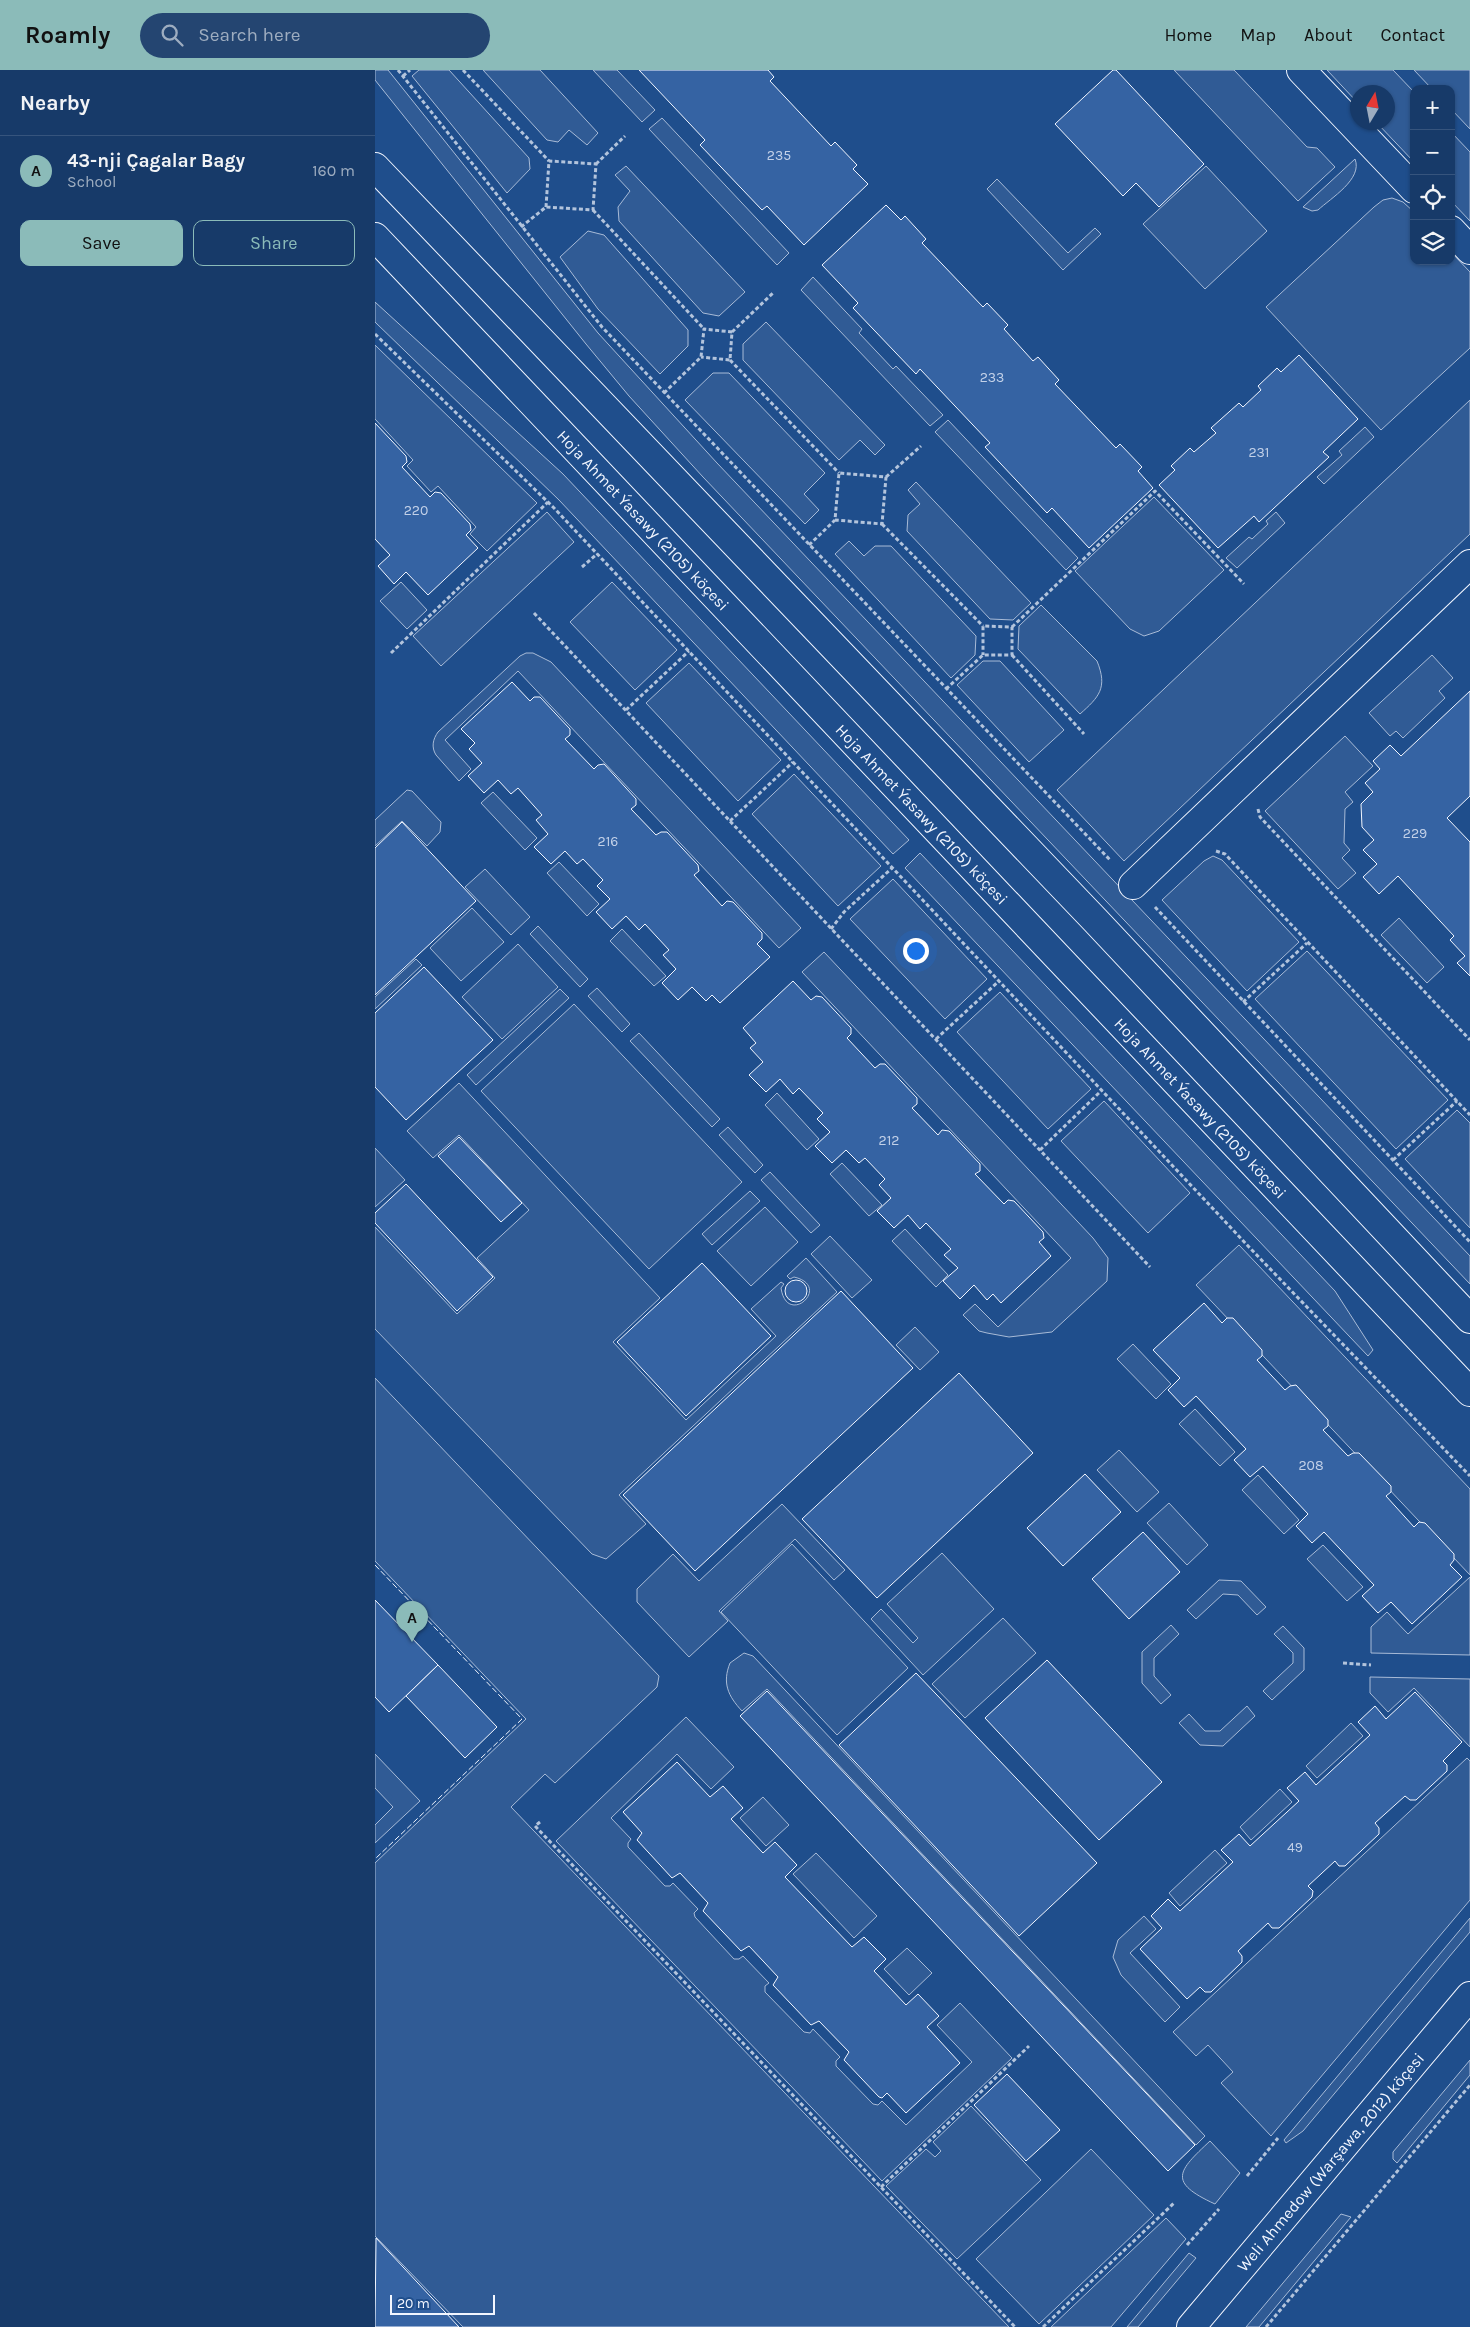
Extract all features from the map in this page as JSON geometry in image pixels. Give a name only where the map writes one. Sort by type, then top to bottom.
[{"type":"main road","points":[[1301,70],[1410,185]]},
{"type":"main road","points":[[376,167],[1088,913],[1470,1319]]},
{"type":"main road","points":[[1455,234],[1470,250]]},
{"type":"main road","name":"Hoja Ahmet Ýasawy (2105) köçesi","points":[[375,237],[1470,1392]]},
{"type":"main road","points":[[1133,885],[1470,564]]},
{"type":"main road","name":"Weli Ahmedow (Warşawa, 2012) köçesi","points":[[1191,2327],[1470,1996]]},
{"type":"path","points":[[398,70],[602,327],[1470,1242]]},
{"type":"path","points":[[403,76],[410,70]]},
{"type":"path","points":[[463,70],[549,161],[596,164]]},
{"type":"path","points":[[593,210],[596,164],[625,136]]},
{"type":"path","points":[[546,207],[549,161]]},
{"type":"path","points":[[521,227],[546,207],[593,210],[703,329],[732,332]]},
{"type":"path","points":[[730,360],[732,332],[773,293]]},
{"type":"path","points":[[664,393],[701,358],[703,329]]},
{"type":"path","points":[[375,334],[548,502],[1102,1090],[1470,1476]]},
{"type":"path","points":[[701,358],[730,360],[839,473],[886,477]]},
{"type":"path","points":[[882,524],[886,477],[921,446]]},
{"type":"path","points":[[809,545],[835,520],[839,473]]},
{"type":"path","points":[[1084,734],[1011,655],[1012,627],[1155,491],[1244,584]]},
{"type":"path","points":[[391,653],[548,502]]},
{"type":"path","points":[[835,520],[882,524],[983,626],[1012,627]]},
{"type":"path","points":[[582,568],[597,554]]},
{"type":"path","points":[[534,613],[1150,1267]]},
{"type":"path","points":[[983,626],[983,655]]},
{"type":"path","points":[[626,710],[689,651]]},
{"type":"path","points":[[946,689],[983,655],[1011,655]]},
{"type":"path","points":[[730,821],[793,762]]},
{"type":"path","points":[[1261,801],[1258,809],[1260,817],[1470,1040]]},
{"type":"path","points":[[1208,852],[1214,850],[1225,854],[1470,1115]]},
{"type":"path","points":[[831,929],[844,912],[892,868]]},
{"type":"path","points":[[1243,1002],[1307,942]]},
{"type":"path","points":[[936,1039],[999,981]]},
{"type":"path","points":[[1039,1150],[1102,1090]]},
{"type":"path","points":[[1393,1160],[1457,1101]]},
{"type":"path","points":[[1343,1663],[1371,1665]]},
{"type":"path","points":[[540,1822],[535,1826],[1015,2327]]},
{"type":"path","points":[[881,2186],[1029,2046]]},
{"type":"path","points":[[1267,2327],[1470,2085]]},
{"type":"path","points":[[1247,2176],[1278,2138]]},
{"type":"path","points":[[1043,2327],[1174,2203]]},
{"type":"path","points":[[1187,2245],[1219,2209]]},
{"type":"shaded area","points":[[375,70],[388,70],[598,333],[717,463],[1470,1256],[1470,1284],[703,477],[629,396],[375,80]]},
{"type":"shaded area","points":[[419,70],[449,70],[529,158],[530,169],[507,193],[412,76]]},
{"type":"shaded area","points":[[483,70],[540,70],[598,133],[587,145],[569,130],[558,142],[547,140]]},
{"type":"shaded area","points":[[593,70],[617,70],[655,110],[642,122]]},
{"type":"shaded area","points":[[1174,70],[1234,70],[1307,147],[1317,148],[1335,167],[1298,201]]},
{"type":"shaded area","points":[[1327,70],[1393,70],[1410,88],[1410,158],[1384,130],[1395,130],[1395,85],[1350,85],[1350,95]]},
{"type":"shaded area","points":[[1414,70],[1470,70],[1470,129],[1455,113],[1455,85],[1428,85]]},
{"type":"shaded area","points":[[662,118],[789,253],[777,265],[649,129]]},
{"type":"shaded area","points":[[1455,136],[1470,152],[1470,221],[1455,205]]},
{"type":"shaded area","points":[[1355,159],[1354,174],[1338,194],[1318,210],[1312,211],[1303,207]]},
{"type":"shaded area","points":[[626,166],[745,292],[719,316],[703,313],[619,221],[618,207],[630,191],[615,175]]},
{"type":"shaded area","points":[[1206,166],[1267,231],[1205,289],[1143,224]]},
{"type":"shaded area","points":[[997,179],[1068,253],[1095,228],[1101,234],[1063,270],[987,189]]},
{"type":"shaded area","points":[[1392,198],[1403,202],[1410,208],[1410,265],[1455,265],[1455,256],[1470,272],[1470,348],[1381,430],[1266,307],[1383,200]]},
{"type":"shaded area","points":[[588,231],[604,235],[688,330],[688,346],[660,374],[598,309],[560,257]]},
{"type":"shaded area","points":[[813,277],[862,329],[859,333],[893,369],[896,366],[943,415],[930,426],[801,290]]},
{"type":"shaded area","points":[[375,302],[563,474],[909,840],[893,854],[559,500],[375,322]]},
{"type":"shaded area","points":[[766,322],[885,445],[875,455],[860,440],[839,460],[743,360],[743,344]]},
{"type":"shaded area","points":[[375,345],[537,503],[487,551],[470,534],[476,527],[438,486],[431,492],[407,466],[413,460],[375,419]]},
{"type":"shaded area","points":[[713,373],[729,373],[825,473],[804,494],[819,510],[805,524],[685,400]]},
{"type":"shaded area","points":[[1470,400],[1470,534],[1124,861],[1057,790]]},
{"type":"shaded area","points":[[948,420],[1078,558],[1066,570],[935,432]]},
{"type":"shaded area","points":[[1365,427],[1374,437],[1324,484],[1317,477],[1342,455],[1339,451]]},
{"type":"shaded area","points":[[916,482],[1031,603],[1013,620],[990,619],[907,531],[908,515],[920,504],[908,490]]},
{"type":"shaded area","points":[[1154,497],[1224,570],[1159,631],[1144,636],[1130,629],[1075,571]]},
{"type":"shaded area","points":[[547,512],[574,542],[441,666],[413,636]]},
{"type":"shaded area","points":[[1276,512],[1285,523],[1237,568],[1226,558],[1249,537],[1252,539],[1268,524],[1266,521]]},
{"type":"shaded area","points":[[849,541],[864,556],[875,546],[891,546],[976,636],[975,655],[951,678],[835,554]]},
{"type":"shaded area","points":[[401,582],[427,610],[407,629],[380,601]]},
{"type":"shaded area","points":[[612,582],[677,650],[635,690],[570,622]]},
{"type":"shaded area","points":[[1041,605],[1097,661],[1102,678],[1100,691],[1097,697],[1080,714],[1018,649],[1019,626]]},
{"type":"shaded area","points":[[526,653],[533,653],[551,662],[801,928],[779,948],[518,671],[445,740],[471,769],[459,781],[434,752],[433,743],[436,735],[520,656]]},
{"type":"shaded area","points":[[1432,655],[1453,678],[1439,691],[1445,698],[1403,738],[1396,731],[1390,736],[1369,713]]},
{"type":"shaded area","points":[[983,661],[1000,661],[1064,730],[1029,762],[957,685]]},
{"type":"shaded area","points":[[689,663],[781,760],[738,801],[646,703]]},
{"type":"shaded area","points":[[1345,736],[1373,766],[1345,792],[1353,802],[1345,809],[1344,843],[1350,850],[1342,858],[1356,873],[1338,889],[1265,811]]},
{"type":"shaded area","points":[[794,774],[881,866],[838,906],[752,814]]},
{"type":"shaded area","points":[[407,790],[412,791],[441,822],[440,832],[427,846],[402,821],[375,846],[375,820]]},
{"type":"shaded area","points":[[493,792],[537,838],[525,850],[481,803]]},
{"type":"shaded area","points":[[920,853],[1335,1291],[1373,1350],[1368,1356],[905,868]]},
{"type":"shaded area","points":[[1213,856],[1222,860],[1299,942],[1247,991],[1162,900],[1204,861]]},
{"type":"shaded area","points":[[559,862],[599,904],[587,916],[547,873]]},
{"type":"shaded area","points":[[485,869],[530,917],[511,935],[465,887]]},
{"type":"shaded area","points":[[893,879],[987,979],[945,1019],[850,919]]},
{"type":"shaded area","points":[[472,908],[504,942],[461,981],[430,948]]},
{"type":"shaded area","points":[[1399,918],[1444,967],[1427,983],[1381,935]]},
{"type":"shaded area","points":[[538,926],[588,979],[580,987],[530,934]]},
{"type":"shaded area","points":[[622,929],[666,976],[654,986],[610,941]]},
{"type":"shaded area","points":[[518,944],[558,987],[502,1039],[462,997]]},
{"type":"shaded area","points":[[1307,951],[1448,1100],[1396,1149],[1255,999]]},
{"type":"shaded area","points":[[824,952],[1093,1238],[1108,1258],[1107,1281],[1052,1332],[1009,1337],[987,1333],[979,1331],[963,1315],[975,1304],[998,1327],[1071,1258],[802,972]]},
{"type":"shaded area","points":[[416,959],[422,965],[375,1009],[375,997]]},
{"type":"shaded area","points":[[597,988],[630,1024],[622,1032],[588,996]]},
{"type":"shaded area","points":[[560,989],[569,998],[476,1085],[467,1075]]},
{"type":"shaded area","points":[[1000,992],[1091,1089],[1048,1129],[957,1032]]},
{"type":"shaded area","points":[[574,1004],[742,1182],[649,1269],[481,1091]]},
{"type":"shaded area","points":[[639,1033],[720,1119],[712,1127],[630,1041]]},
{"type":"shaded area","points":[[459,1083],[660,1298],[613,1342],[686,1420],[776,1336],[751,1309],[781,1282],[784,1284],[781,1288],[785,1299],[791,1304],[798,1304],[804,1301],[809,1295],[809,1288],[805,1282],[794,1277],[790,1279],[787,1276],[806,1258],[837,1292],[619,1495],[646,1524],[606,1559],[592,1554],[375,1329],[375,1227],[457,1314],[495,1278],[477,1258],[529,1210],[459,1135],[433,1158],[407,1131]]},
{"type":"shaded area","points":[[777,1093],[819,1139],[807,1150],[765,1105]]},
{"type":"shaded area","points":[[1104,1101],[1190,1193],[1148,1233],[1061,1141]]},
{"type":"shaded area","points":[[1457,1110],[1470,1123],[1470,1228],[1405,1159]]},
{"type":"shaded area","points":[[728,1127],[763,1165],[755,1173],[719,1135]]},
{"type":"shaded area","points":[[375,1148],[405,1180],[375,1207]]},
{"type":"shaded area","points":[[842,1163],[882,1205],[869,1216],[830,1174]]},
{"type":"shaded area","points":[[770,1172],[820,1225],[811,1233],[761,1180]]},
{"type":"shaded area","points":[[750,1191],[760,1201],[712,1245],[702,1234]]},
{"type":"shaded area","points":[[765,1207],[798,1242],[751,1286],[717,1251]]},
{"type":"shaded area","points":[[905,1229],[948,1275],[936,1287],[892,1241]]},
{"type":"shaded area","points":[[830,1236],[872,1280],[852,1298],[811,1254]]},
{"type":"shaded area","points":[[1239,1245],[1470,1489],[1470,1575],[1196,1285]]},
{"type":"shaded area","points":[[915,1327],[939,1352],[920,1370],[896,1345]]},
{"type":"shaded area","points":[[1133,1344],[1171,1384],[1156,1399],[1117,1359]]},
{"type":"shaded area","points":[[375,1378],[659,1676],[657,1687],[555,1783],[545,1774],[511,1807],[1009,2327],[463,2327],[375,2236],[375,1863],[526,1719],[375,1561]]},
{"type":"shaded area","points":[[1195,1409],[1235,1452],[1220,1466],[1179,1424]]},
{"type":"shaded area","points":[[1119,1450],[1159,1492],[1137,1512],[1097,1470]]},
{"type":"shaded area","points":[[1258,1475],[1299,1520],[1284,1534],[1242,1490]]},
{"type":"shaded area","points":[[1169,1503],[1208,1545],[1187,1565],[1147,1523]]},
{"type":"shaded area","points":[[782,1504],[845,1570],[834,1580],[795,1539],[719,1611],[728,1621],[689,1657],[637,1602],[637,1589],[673,1554],[699,1581]]},
{"type":"shaded area","points":[[792,1544],[908,1668],[837,1735],[721,1612]]},
{"type":"shaded area","points":[[1323,1545],[1363,1587],[1347,1601],[1307,1559]]},
{"type":"shaded area","points":[[942,1553],[994,1609],[923,1675],[871,1619],[881,1609],[913,1643],[918,1638],[887,1604]]},
{"type":"shaded area","points":[[1470,1577],[1470,1655],[1371,1653],[1371,1627],[1387,1612],[1408,1634]]},
{"type":"shaded area","points":[[1219,1580],[1241,1581],[1266,1607],[1257,1615],[1238,1595],[1223,1594],[1196,1619],[1187,1610]]},
{"type":"shaded area","points":[[1003,1618],[1036,1653],[965,1718],[932,1684]]},
{"type":"shaded area","points":[[1171,1625],[1179,1634],[1154,1658],[1154,1676],[1171,1695],[1161,1704],[1142,1683],[1142,1652]]},
{"type":"shaded area","points":[[1283,1626],[1304,1648],[1304,1670],[1272,1700],[1263,1691],[1293,1663],[1293,1653],[1274,1634]]},
{"type":"shaded area","points":[[744,1653],[753,1656],[1205,2136],[1196,2145],[767,1689],[742,1711],[730,1694],[727,1677],[730,1663]]},
{"type":"shaded area","points":[[1370,1677],[1470,1679],[1470,1747],[1414,1688],[1388,1712],[1370,1693]]},
{"type":"shaded area","points":[[1247,1706],[1255,1716],[1223,1746],[1200,1745],[1179,1723],[1189,1714],[1205,1731],[1220,1731]]},
{"type":"shaded area","points":[[686,1717],[734,1767],[711,1789],[677,1754],[611,1818],[631,1839],[628,1847],[665,1886],[670,1886],[673,1883],[698,1909],[694,1913],[695,1917],[734,1959],[739,1959],[743,1956],[769,1983],[765,1986],[765,1992],[804,2032],[810,2033],[813,2029],[840,2057],[836,2061],[836,2066],[873,2104],[878,2105],[882,2101],[906,2125],[972,2062],[937,2025],[960,2003],[1012,2058],[882,2181],[556,1841]]},
{"type":"shaded area","points":[[1351,1723],[1363,1736],[1317,1778],[1306,1766]]},
{"type":"shaded area","points":[[375,1754],[420,1801],[375,1843],[375,1825],[393,1807],[375,1788]]},
{"type":"shaded area","points":[[1467,1758],[1470,1761],[1470,1900],[1271,2136],[1221,2083],[1233,2072],[1208,2045],[1196,2056],[1173,2032]]},
{"type":"shaded area","points":[[1280,1789],[1292,1802],[1251,1840],[1240,1827]]},
{"type":"shaded area","points":[[763,1797],[789,1825],[766,1846],[740,1818]]},
{"type":"shaded area","points":[[1215,1850],[1227,1863],[1180,1906],[1169,1893]]},
{"type":"shaded area","points":[[816,1853],[877,1916],[854,1938],[793,1874]]},
{"type":"shaded area","points":[[1144,1916],[1156,1929],[1130,1953],[1180,2007],[1165,2022],[1121,1975],[1113,1957],[1118,1940]]},
{"type":"shaded area","points":[[1470,1918],[1470,1932],[1303,2131],[1286,2143],[1284,2140]]},
{"type":"shaded area","points":[[907,1948],[932,1973],[909,1995],[884,1969]]},
{"type":"shaded area","points":[[1470,2060],[1470,2075],[1397,2163],[1393,2159],[1393,2152]]},
{"type":"shaded area","points":[[971,2106],[1041,2180],[957,2259],[886,2186],[926,2149],[935,2157],[941,2151],[933,2142]]},
{"type":"shaded area","points":[[1210,2141],[1240,2173],[1215,2204],[1189,2189],[1184,2182],[1183,2175],[1185,2168],[1191,2160]]},
{"type":"shaded area","points":[[1091,2149],[1154,2215],[1039,2324],[976,2259]]},
{"type":"shaded area","points":[[1341,2214],[1351,2217],[1259,2327],[1246,2327]]},
{"type":"shaded area","points":[[1166,2218],[1186,2239],[1111,2327],[1051,2327]]},
{"type":"shaded area","points":[[1189,2253],[1196,2258],[1138,2327],[1127,2327]]},
{"type":"building","points":[[639,70],[768,70],[774,77],[770,81],[831,146],[835,142],[857,165],[853,169],[868,184],[804,245],[767,206],[762,210],[700,145],[705,140]]},
{"type":"building","points":[[1113,70],[1116,70],[1204,164],[1159,207],[1136,183],[1123,196],[1055,124]]},
{"type":"building","points":[[886,205],[901,220],[905,216],[926,239],[922,243],[983,307],[987,303],[1008,325],[1004,329],[1033,361],[1038,357],[1059,380],[1055,384],[1116,448],[1120,444],[1142,467],[1138,471],[1153,488],[1089,548],[1052,508],[1047,513],[985,447],[990,443],[920,369],[916,374],[853,308],[858,303],[822,265]]},
{"type":"building","points":[[1299,355],[1358,419],[1323,452],[1329,457],[1259,522],[1254,516],[1218,548],[1159,485],[1175,470],[1171,466],[1190,448],[1194,452],[1216,433],[1211,428],[1239,403],[1243,407],[1261,390],[1258,386],[1277,368],[1281,372]]},
{"type":"building","points":[[375,423],[406,456],[407,462],[402,467],[430,497],[435,492],[441,493],[470,524],[471,530],[466,535],[478,548],[428,595],[406,572],[394,584],[378,566],[390,555],[375,539]]},
{"type":"building","points":[[512,682],[530,701],[534,697],[540,697],[570,729],[570,735],[565,739],[594,769],[598,765],[604,764],[636,799],[636,805],[631,809],[656,835],[661,832],[667,832],[698,865],[699,871],[694,875],[722,906],[727,901],[733,902],[762,933],[762,939],[757,944],[770,957],[720,1003],[712,995],[706,1001],[692,987],[678,1000],[662,983],[676,969],[663,955],[669,950],[645,924],[639,930],[626,916],[612,929],[596,912],[610,899],[597,886],[603,880],[583,859],[577,864],[565,851],[551,864],[534,847],[548,834],[536,820],[542,815],[518,788],[511,794],[498,780],[484,793],[468,776],[482,763],[469,749],[475,743],[461,729]]},
{"type":"building","points":[[1470,691],[1470,796],[1447,818],[1470,842],[1470,976],[1457,963],[1465,956],[1450,940],[1454,936],[1398,876],[1379,894],[1363,877],[1377,864],[1363,850],[1374,840],[1362,827],[1361,804],[1373,792],[1365,783],[1380,769],[1373,761],[1390,745],[1401,756]]},
{"type":"building","points":[[402,822],[476,901],[375,995],[375,848]]},
{"type":"building","points":[[424,967],[493,1040],[406,1120],[375,1087],[375,1013]]},
{"type":"building","points":[[793,981],[811,1000],[816,996],[822,997],[851,1028],[851,1034],[847,1038],[875,1068],[880,1064],[885,1064],[917,1098],[917,1104],[912,1108],[938,1135],[942,1130],[949,1131],[980,1164],[980,1171],[975,1174],[1004,1204],[1008,1200],[1014,1201],[1043,1232],[1044,1238],[1039,1242],[1051,1256],[1001,1303],[993,1294],[987,1300],[974,1285],[960,1299],[943,1281],[958,1268],[944,1255],[951,1249],[926,1223],[920,1229],[908,1215],[894,1228],[877,1211],[891,1198],[879,1185],[885,1179],[865,1158],[859,1163],[846,1150],[832,1163],[815,1146],[830,1132],[817,1119],[823,1113],[799,1088],[793,1094],[780,1079],[766,1092],[749,1075],[763,1062],[750,1048],[756,1043],[743,1028]]},
{"type":"building","points":[[459,1137],[522,1203],[501,1222],[438,1156]]},
{"type":"building","points":[[406,1184],[493,1277],[457,1311],[375,1223],[375,1213]]},
{"type":"building","points":[[702,1263],[771,1336],[686,1416],[617,1342]]},
{"type":"building","points":[[792,1280],[800,1280],[807,1287],[807,1295],[800,1302],[792,1302],[785,1295],[785,1287]]},
{"type":"building","points":[[841,1291],[913,1368],[695,1571],[623,1495]]},
{"type":"building","points":[[1204,1303],[1222,1323],[1227,1318],[1233,1318],[1262,1350],[1262,1356],[1257,1360],[1285,1390],[1290,1386],[1296,1385],[1328,1420],[1328,1426],[1323,1430],[1348,1456],[1353,1453],[1359,1453],[1391,1486],[1391,1492],[1386,1496],[1414,1527],[1419,1522],[1425,1523],[1454,1554],[1454,1560],[1450,1565],[1462,1577],[1412,1624],[1391,1602],[1378,1613],[1362,1596],[1374,1585],[1324,1532],[1312,1543],[1296,1526],[1308,1514],[1263,1466],[1250,1477],[1234,1460],[1246,1449],[1196,1396],[1184,1407],[1168,1390],[1180,1378],[1153,1350]]},
{"type":"building","points":[[959,1373],[1033,1453],[877,1598],[802,1519]]},
{"type":"building","points":[[1085,1474],[1121,1512],[1063,1566],[1027,1528]]},
{"type":"building","points":[[1143,1532],[1180,1572],[1129,1619],[1092,1579]]},
{"type":"building","points":[[375,1600],[438,1665],[389,1712],[375,1697]]},
{"type":"building","points":[[1047,1660],[1162,1782],[1099,1840],[985,1718]]},
{"type":"building","points":[[438,1665],[497,1727],[465,1758],[406,1696]]},
{"type":"building","points":[[916,1673],[1097,1863],[1019,1936],[839,1745]]},
{"type":"building","points":[[767,1691],[1195,2145],[1168,2171],[740,1716]]},
{"type":"building","points":[[1415,1692],[1462,1742],[1443,1761],[1447,1765],[1447,1771],[1416,1800],[1410,1800],[1405,1796],[1375,1823],[1379,1828],[1379,1834],[1345,1866],[1339,1866],[1335,1861],[1308,1886],[1313,1891],[1312,1897],[1279,1928],[1272,1928],[1268,1923],[1238,1951],[1242,1956],[1242,1962],[1211,1992],[1205,1992],[1200,1987],[1187,1999],[1140,1949],[1162,1928],[1151,1916],[1168,1899],[1180,1911],[1233,1862],[1221,1850],[1239,1834],[1250,1846],[1299,1801],[1287,1788],[1305,1772],[1316,1785],[1370,1735],[1358,1722],[1375,1706],[1386,1719]]},
{"type":"building","points":[[677,1762],[710,1797],[723,1786],[743,1808],[731,1819],[763,1853],[775,1842],[797,1865],[785,1877],[852,1947],[864,1937],[886,1959],[874,1971],[906,2005],[918,1994],[939,2016],[927,2027],[960,2063],[906,2113],[887,2093],[882,2098],[879,2097],[844,2060],[849,2052],[819,2021],[811,2025],[773,1985],[778,1977],[749,1946],[741,1951],[703,1911],[708,1903],[680,1873],[672,1878],[637,1840],[642,1833],[623,1812]]},
{"type":"building","points":[[1007,2074],[1060,2130],[1026,2161],[974,2105]]},
{"type":"building","points":[[376,2238],[459,2327],[375,2327]]},
{"type":"fence","points":[[375,1565],[522,1719],[375,1859]]},
{"type":"place","name":"43-nji Çagalar Bagy","points":[[412,1642]]}]
